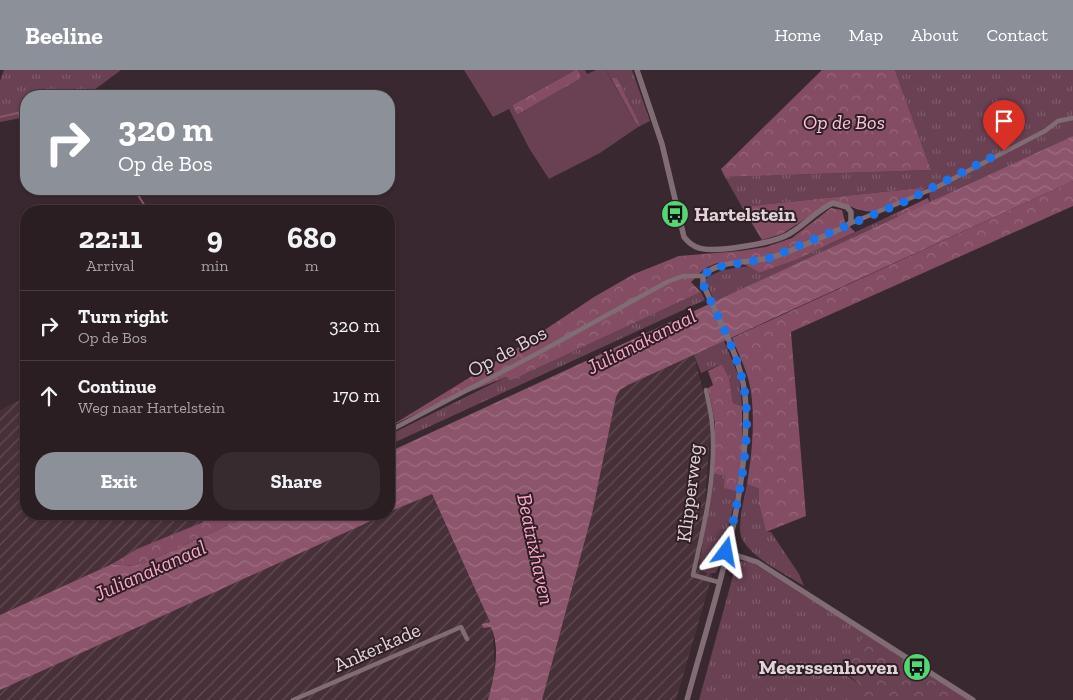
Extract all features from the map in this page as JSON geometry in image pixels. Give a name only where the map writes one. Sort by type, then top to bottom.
[{"type":"street","points":[[637,70],[662,144],[684,237],[688,242],[698,248],[711,249],[755,245],[777,240],[789,234],[833,203],[847,207],[852,217],[849,224]]},
{"type":"street","points":[[849,224],[937,187],[1045,130],[1058,121],[1073,118]]},
{"type":"street","name":"Op de Bos","points":[[395,428],[538,353],[667,282],[683,276],[703,276],[712,268],[770,258],[849,224]]},
{"type":"street","points":[[687,700],[726,552],[741,481],[746,408],[744,384],[703,284],[703,276]]},
{"type":"street","name":"Klipperweg","points":[[706,390],[712,422],[713,448],[706,517],[693,575],[718,582]]},
{"type":"street","points":[[726,552],[758,562],[973,700]]},
{"type":"street","name":"Ankerkade","points":[[292,700],[461,627],[467,638]]},
{"type":"shaded area","name":"Beatrixhaven","points":[[694,355],[711,421],[704,516],[705,553],[710,558],[712,576],[676,700],[542,700],[592,514],[616,397],[620,390],[628,385]]},
{"type":"shaded area","points":[[20,400],[20,520],[236,520],[112,564],[0,615],[0,410]]},
{"type":"shaded area","name":"Beatrixhaven","points":[[431,493],[490,622],[483,624],[483,628],[491,627],[493,631],[495,674],[488,700],[0,700],[0,690],[372,520],[395,520],[395,509]]},
{"type":"green space","points":[[4,70],[121,70],[94,90],[20,90],[20,118],[0,122],[0,81]]},
{"type":"green space","points":[[464,70],[575,70],[512,105],[517,115],[581,78],[578,70],[585,70],[587,74],[596,70],[606,70],[638,127],[600,153],[549,179],[529,148],[509,109],[493,117]]},
{"type":"green space","points":[[578,70],[582,78],[517,115],[512,105]]},
{"type":"green space","points":[[606,70],[632,70],[650,121],[638,127],[639,122],[617,78],[611,78]]},
{"type":"green space","name":"Op de Bos","points":[[822,70],[895,70],[931,170],[725,177],[721,169]]},
{"type":"green space","points":[[895,70],[1073,70],[1073,136],[930,203],[929,187],[742,207],[725,177],[931,170]]},
{"type":"green space","points":[[611,78],[617,78],[639,122],[638,127]]},
{"type":"green space","points":[[1073,181],[1073,206],[791,332],[806,516],[766,532],[759,504],[759,489],[747,484],[753,415],[751,392],[748,378],[732,338]]},
{"type":"green space","points":[[929,187],[880,210],[865,211],[831,202],[782,234],[762,240],[742,207]]},
{"type":"green space","points":[[928,198],[930,203],[898,218],[896,213]]},
{"type":"green space","points":[[831,208],[842,210],[845,222],[855,232],[796,260],[759,273],[748,266],[736,262],[723,262],[707,267],[691,282],[701,292],[510,381],[506,377],[431,407],[395,424],[516,349],[594,297],[634,274],[679,256],[766,247],[792,238]]},
{"type":"green space","points":[[896,213],[898,218],[715,302],[705,280],[720,271],[738,267],[750,266],[759,273],[796,260]]},
{"type":"green space","points":[[701,292],[705,300],[395,442],[395,432],[506,377],[510,381]]},
{"type":"green space","points":[[724,341],[739,377],[742,406],[733,403],[729,378],[722,364],[701,373],[694,355]]},
{"type":"green space","points":[[722,364],[729,378],[733,403],[742,406],[742,453],[737,491],[724,488],[725,476],[714,474],[715,423],[708,388],[713,385],[708,371]]},
{"type":"green space","points":[[714,474],[725,476],[737,491],[719,567],[715,573],[709,573],[702,570],[701,563]]},
{"type":"green space","points":[[747,484],[759,489],[759,504],[766,532],[771,532],[799,574],[804,586],[765,562],[747,547],[742,539],[740,530],[742,507]]},
{"type":"green space","points":[[205,520],[240,520],[147,562],[133,566],[112,564],[137,549]]},
{"type":"green space","points":[[742,561],[753,563],[867,635],[844,674],[862,686],[853,700],[699,700],[734,572],[738,569],[730,566]]},
{"type":"green space","points":[[865,633],[971,700],[848,700],[858,683],[843,671]]},
{"type":"water","name":"Julianakanaal","points":[[1073,136],[1073,181],[620,390],[616,397],[592,514],[542,700],[488,700],[494,673],[496,644],[491,627],[483,628],[482,624],[490,622],[432,494],[395,509],[395,449]]},
{"type":"water","name":"Julianakanaal","points":[[240,520],[373,520],[0,690],[0,615],[112,564],[133,566],[147,562]]},
{"type":"waterway","points":[[0,117],[20,112]]},
{"type":"waterway","points":[[138,195],[144,205]]},
{"type":"place","name":"Hartelstein","points":[[675,214]]},
{"type":"place","name":"Meerssenhoven","points":[[917,667]]},
{"type":"route","points":[[726,552],[743,466],[746,420],[745,393],[738,362],[703,284],[703,276],[712,268],[770,258],[845,227],[937,187],[1004,151]]}]
